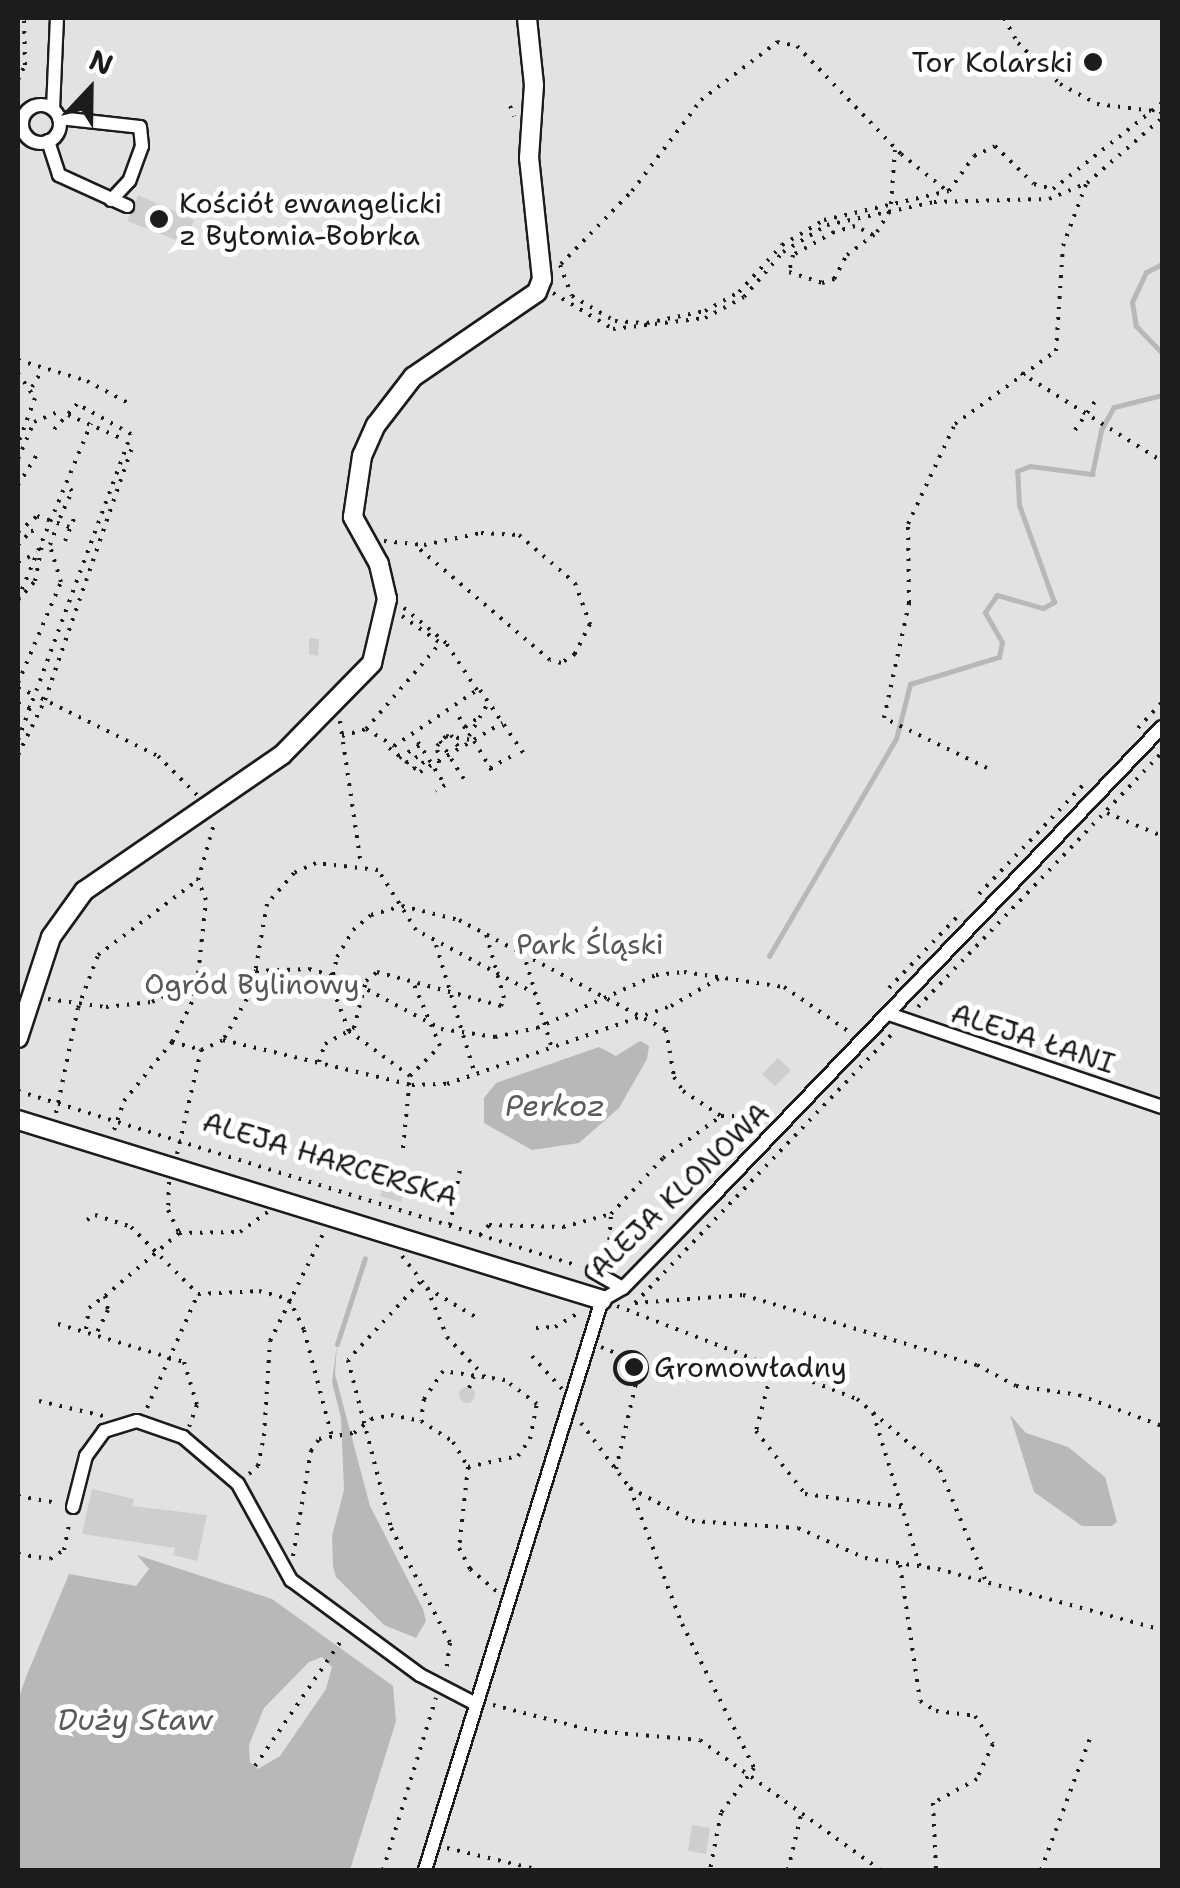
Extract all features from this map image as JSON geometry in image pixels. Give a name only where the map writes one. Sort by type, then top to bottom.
[{"type":"street","points":[[57,18],[56,114],[48,142],[60,175],[126,206]]},
{"type":"street","points":[[18,1038],[52,937],[84,891],[296,744],[372,663],[393,603],[379,564],[352,517],[362,456],[376,424],[413,377],[544,292],[529,158],[534,86],[526,18]]},
{"type":"street","points":[[48,142],[33,142],[20,122],[37,105],[56,114],[140,128],[142,146],[129,181],[111,200]]},
{"type":"street","name":"ALEJA KLONOWA","points":[[424,1870],[602,1300],[623,1288],[1162,727]]},
{"type":"street","name":"ALEJA ŁANI","points":[[889,1014],[1162,1107]]},
{"type":"street","name":"ALEJA HARCERSKA","points":[[18,1120],[602,1300]]},
{"type":"street","points":[[592,1270],[623,1288]]},
{"type":"street","points":[[73,1507],[94,1441],[133,1422],[199,1446],[238,1484],[290,1580],[439,1688],[474,1703]]},
{"type":"path","points":[[18,80],[24,64],[24,18]]},
{"type":"path","points":[[1004,18],[1018,43],[1060,84],[1097,104],[1162,115]]},
{"type":"path","points":[[544,292],[560,265],[632,191],[701,100],[777,42],[789,41],[814,62],[893,146],[948,192]]},
{"type":"path","points":[[564,300],[612,329],[705,318],[744,297],[802,239],[827,225],[948,192],[962,182],[974,156],[995,146],[1034,184],[1054,188],[1162,103]]},
{"type":"path","points":[[560,265],[582,306],[615,322],[647,323],[717,306],[799,234],[834,216],[934,202],[1050,199],[1086,184],[1162,115]]},
{"type":"path","points":[[874,235],[855,226],[834,232],[793,256],[789,272],[829,282],[852,250],[874,235],[890,207],[893,146]]},
{"type":"path","points":[[987,768],[887,720],[910,604],[908,524],[955,424],[1056,350],[1063,246],[1086,184]]},
{"type":"path","points":[[18,360],[42,372],[88,382],[132,405]]},
{"type":"path","points":[[32,387],[42,372]]},
{"type":"path","points":[[1021,373],[1122,431],[1162,462]]},
{"type":"path","points":[[18,374],[32,387],[34,402],[18,439]]},
{"type":"path","points":[[1074,430],[1097,398]]},
{"type":"path","points":[[18,740],[131,434],[77,404],[68,406],[51,433]]},
{"type":"path","points":[[18,459],[38,418],[60,412]]},
{"type":"path","points":[[68,415],[125,440]]},
{"type":"path","points":[[18,599],[91,424]]},
{"type":"path","points":[[18,755],[43,699],[134,444]]},
{"type":"path","points":[[18,484],[37,454]]},
{"type":"path","points":[[60,518],[72,491],[66,484]]},
{"type":"path","points":[[66,541],[76,516]]},
{"type":"path","points":[[18,532],[33,517],[71,528]]},
{"type":"path","points":[[32,694],[18,685],[61,582],[51,534],[56,526]]},
{"type":"path","points":[[18,545],[31,530],[42,530]]},
{"type":"path","points":[[375,535],[416,546],[499,532],[543,550],[570,575],[587,613],[590,624],[575,654],[561,663],[550,660],[416,546]]},
{"type":"path","points":[[18,599],[36,581],[45,557],[41,543]]},
{"type":"path","points":[[18,562],[37,552]]},
{"type":"path","points":[[393,603],[442,642],[524,754]]},
{"type":"path","points":[[360,865],[342,736],[366,729],[442,642]]},
{"type":"path","points":[[388,747],[475,696],[477,686]]},
{"type":"path","points":[[43,699],[158,756],[207,806],[214,837],[198,880],[98,956],[78,1008],[56,1112]]},
{"type":"path","points":[[472,739],[488,702]]},
{"type":"path","points":[[18,703],[32,709]]},
{"type":"path","points":[[465,727],[494,712]]},
{"type":"path","points":[[459,717],[491,769],[513,755]]},
{"type":"path","points":[[481,718],[489,731]]},
{"type":"path","points":[[412,769],[436,764],[502,723]]},
{"type":"path","points":[[366,729],[412,769]]},
{"type":"path","points":[[436,764],[440,742],[451,735],[472,739]]},
{"type":"path","points":[[451,735],[460,750]]},
{"type":"path","points":[[440,742],[467,784]]},
{"type":"path","points":[[400,758],[419,744],[436,764],[445,785],[436,791]]},
{"type":"path","points":[[406,763],[424,752]]},
{"type":"path","points":[[412,769],[429,759]]},
{"type":"path","points":[[1092,800],[1162,836]]},
{"type":"path","points":[[172,1042],[202,1050],[223,1040],[246,1007],[267,904],[279,886],[316,863],[360,865],[388,877],[408,922],[436,945],[536,994]]},
{"type":"path","points":[[114,1130],[124,1100],[172,1042],[196,994],[206,914],[198,880]]},
{"type":"path","points":[[404,1148],[410,1076],[349,1031],[333,998],[332,973],[353,930],[371,916],[402,906],[434,909],[486,933],[666,1030],[674,1076],[683,1090],[721,1116],[746,1116],[758,1126]]},
{"type":"path","points":[[319,1062],[326,1044],[349,1031],[364,987],[377,972],[501,1006],[486,933]]},
{"type":"path","points":[[436,945],[476,1076]]},
{"type":"path","points":[[524,952],[553,1052]]},
{"type":"path","points":[[31,994],[78,1008],[152,1002],[172,992],[196,994],[256,972],[290,967],[332,973],[462,1036],[516,1034],[656,975],[725,975],[794,992],[862,1042]]},
{"type":"path","points":[[223,1040],[412,1085],[476,1076],[553,1052],[643,1017],[725,975]]},
{"type":"path","points":[[410,1076],[440,1046],[413,982]]},
{"type":"path","points":[[179,1233],[168,1210],[173,1168],[202,1050]]},
{"type":"path","name":"ALEJA HARCERSKA","points":[[18,1091],[592,1270]]},
{"type":"path","points":[[480,1235],[489,1225],[562,1227],[611,1214],[663,1158],[721,1116]]},
{"type":"path","points":[[450,1225],[461,1164]]},
{"type":"path","points":[[86,1329],[89,1308],[156,1248],[179,1233],[240,1232],[260,1222],[272,1198]]},
{"type":"path","points":[[385,1214],[388,1206]]},
{"type":"path","points":[[610,1280],[611,1214]]},
{"type":"path","points":[[88,1220],[95,1215],[131,1226],[198,1294],[260,1292],[288,1299],[304,1330],[334,1437]]},
{"type":"path","points":[[238,1484],[258,1466],[264,1361],[288,1299],[332,1217]]},
{"type":"path","points":[[390,1234],[420,1282],[478,1319]]},
{"type":"path","points":[[383,1870],[450,1642],[391,1528],[360,1428],[348,1360],[420,1282]]},
{"type":"path","points":[[427,1288],[447,1337],[485,1378]]},
{"type":"path","points":[[623,1288],[635,1304],[742,1296],[977,1365],[1026,1390],[1079,1395],[1162,1426]]},
{"type":"path","points":[[40,1401],[133,1422],[156,1397],[169,1356],[198,1294]]},
{"type":"path","points":[[97,1333],[108,1310],[105,1296]]},
{"type":"path","points":[[536,1328],[556,1327],[602,1300],[857,1399],[940,1470],[988,1586]]},
{"type":"path","points":[[58,1324],[86,1329],[184,1362],[195,1394],[190,1426]]},
{"type":"path","points":[[604,1348],[621,1356],[639,1354],[647,1363],[636,1383],[616,1469]]},
{"type":"path","points":[[532,1356],[630,1488],[682,1624],[754,1768],[720,1813],[710,1870]]},
{"type":"path","points":[[621,1356],[616,1373],[636,1383]]},
{"type":"path","points":[[773,1366],[756,1430],[805,1494],[902,1507]]},
{"type":"path","points":[[420,1421],[438,1374],[485,1378],[526,1391],[538,1409],[545,1412]]},
{"type":"path","points":[[469,1388],[474,1377]]},
{"type":"path","points":[[468,1467],[518,1456],[538,1409]]},
{"type":"path","points":[[873,1413],[920,1567]]},
{"type":"path","points":[[290,1580],[310,1452],[318,1439],[354,1433],[390,1415],[420,1421],[453,1442],[468,1467],[459,1548],[470,1569],[497,1592]]},
{"type":"path","points":[[630,1488],[692,1520],[798,1528],[865,1558],[920,1567],[1162,1630]]},
{"type":"path","points":[[18,1496],[53,1502]]},
{"type":"path","points":[[18,1554],[50,1559],[64,1550],[68,1530]]},
{"type":"path","points":[[900,1564],[920,1701],[936,1711],[975,1716],[993,1744],[977,1779],[933,1802],[936,1870]]},
{"type":"path","points":[[254,1766],[338,1646]]},
{"type":"path","points":[[474,1703],[594,1731],[700,1740],[750,1772],[801,1815],[880,1870]]},
{"type":"path","points":[[1041,1870],[1092,1733]]},
{"type":"path","points":[[788,1870],[801,1815]]},
{"type":"path","points":[[432,1844],[539,1870]]},
{"type":"green space","name":"Park Śląski","points":[[18,18],[1162,18],[1162,1870],[18,1870]]},
{"type":"water","name":"Perkoz","points":[[640,1041],[649,1046],[647,1059],[619,1108],[579,1143],[532,1150],[484,1123],[484,1098],[496,1083],[599,1047],[616,1056]]},
{"type":"water","points":[[337,1344],[335,1374],[370,1506],[423,1609],[426,1621],[416,1638],[384,1625],[336,1577],[333,1566],[332,1536],[344,1490],[341,1418],[332,1382]]},
{"type":"water","points":[[1010,1415],[1026,1433],[1068,1447],[1105,1477],[1117,1522],[1112,1526],[1082,1526],[1034,1492]]},
{"type":"water","name":"Duży Staw","points":[[137,1555],[272,1599],[393,1686],[396,1721],[350,1870],[18,1870],[18,1700],[69,1574],[136,1586],[149,1569]],"holes":[[[322,1657],[332,1667],[326,1689],[280,1756],[258,1769],[250,1762],[249,1745],[264,1708],[309,1662]]]},
{"type":"building","name":"Kościół ewangelicki z Bytomia-Bobrka","points":[[138,195],[194,220],[184,243],[127,221]]},
{"type":"building","points":[[309,638],[319,639],[318,656],[309,654]]},
{"type":"building","points":[[778,1058],[791,1070],[775,1086],[762,1074]]},
{"type":"building","points":[[363,1156],[410,1171],[401,1202],[380,1196],[383,1186],[356,1177]]},
{"type":"building","points":[[467,1387],[475,1395],[467,1403],[459,1395]]},
{"type":"building","points":[[92,1489],[134,1499],[132,1506],[207,1515],[197,1561],[173,1555],[175,1548],[82,1534]]},
{"type":"building","points":[[692,1825],[710,1828],[706,1854],[688,1851]]},
{"type":"waterway","points":[[1162,264],[1146,272],[1132,302],[1136,326],[1162,353]]},
{"type":"waterway","points":[[769,956],[896,739],[910,684],[999,657],[1002,642],[985,612],[997,595],[1043,608],[1054,602],[1019,505],[1017,471],[1030,466],[1092,474],[1101,430],[1114,407],[1162,395]]},
{"type":"waterway","points":[[337,1344],[365,1258]]},
{"type":"place","name":"Tor Kolarski","points":[[1093,62]]},
{"type":"place","name":"Kościół ewangelicki z Bytomia-Bobrka","points":[[159,219]]},
{"type":"place","name":"Gromowładny","points":[[634,1367]]},
{"type":"park label","name":"Ogród Bylinowy","points":[[252,984]]}]
